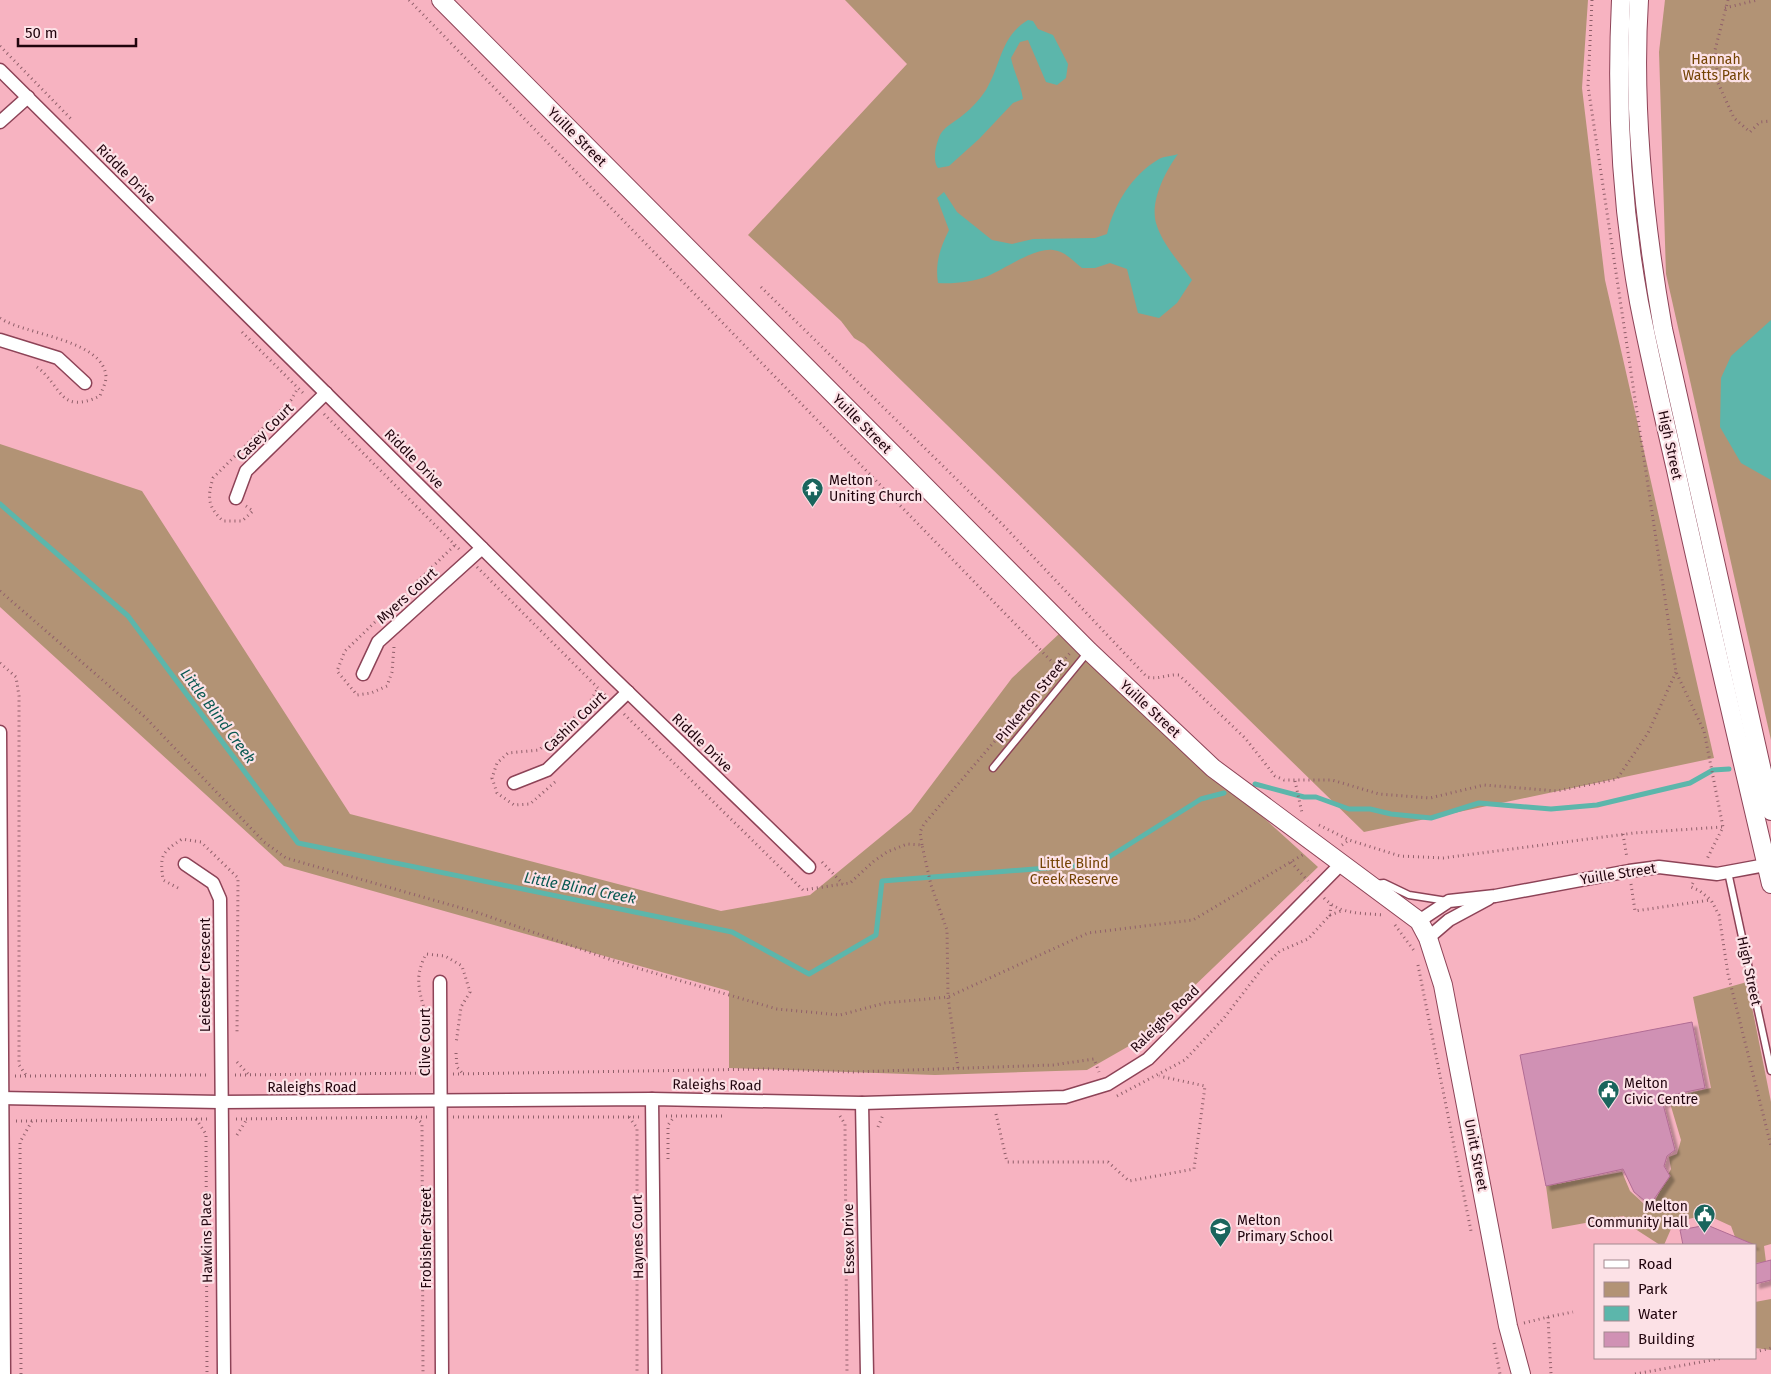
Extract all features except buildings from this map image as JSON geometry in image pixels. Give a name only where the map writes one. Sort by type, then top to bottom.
[{"type":"street","name":"Yuille Street","points":[[441,0],[1089,651],[1213,768],[1419,921],[1428,938],[1449,920],[1495,896]]},
{"type":"street","name":"High Street","points":[[1621,0],[1619,57],[1621,147],[1625,206],[1639,301],[1708,618],[1769,865],[1771,884]]},
{"type":"street","name":"High Street","points":[[1639,0],[1636,51],[1643,202],[1662,330],[1771,811]]},
{"type":"street","name":"Riddle Drive","points":[[0,70],[628,692],[809,867]]},
{"type":"street","points":[[0,122],[28,97]]},
{"type":"street","points":[[0,340],[58,358],[85,383]]},
{"type":"street","name":"Casey Court","points":[[236,498],[246,471],[326,393]]},
{"type":"street","name":"Myers Court","points":[[363,674],[378,642],[482,548]]},
{"type":"street","name":"Cashin Court","points":[[514,783],[547,770],[628,692]]},
{"type":"street","points":[[0,732],[2,1098],[4,1121],[4,1374]]},
{"type":"street","name":"Raleighs Road","points":[[2,1098],[220,1102],[652,1099],[862,1109],[1065,1097],[1108,1084],[1148,1059],[1316,889],[1336,858]]},
{"type":"street","name":"Leicester Crescent","points":[[184,864],[213,883],[220,899],[220,1102]]},
{"type":"street","name":"Yuille Street","points":[[1419,921],[1449,901],[1495,896],[1659,866],[1700,872],[1728,872],[1769,865]]},
{"type":"street","name":"Unitt Street","points":[[1428,938],[1443,984],[1508,1326],[1521,1374]]},
{"type":"street","name":"Clive Court","points":[[440,982],[440,1101]]},
{"type":"street","name":"Haynes Court","points":[[652,1099],[655,1374]]},
{"type":"street","name":"Frobisher Street","points":[[440,1101],[442,1374]]},
{"type":"street","name":"Hawkins Place","points":[[220,1102],[224,1374]]},
{"type":"street","name":"Essex Drive","points":[[862,1109],[867,1374]]},
{"type":"lane","name":"Pinkerton Street","points":[[994,768],[1089,651]]},
{"type":"lane","name":"High Street","points":[[1728,872],[1771,1071]]},
{"type":"lane","points":[[1371,884],[1384,883],[1409,894],[1449,901]]},
{"type":"path","points":[[409,0],[1058,668],[924,824],[920,832],[922,845]]},
{"type":"path","points":[[1592,0],[1588,86],[1676,672],[1694,706],[1704,731],[1723,827],[1700,872]]},
{"type":"path","points":[[1728,0],[1715,50],[1718,83],[1734,118],[1750,132],[1760,122],[1771,121]]},
{"type":"path","points":[[1725,8],[1756,0]]},
{"type":"path","points":[[761,287],[1004,526],[1147,677],[1157,680],[1171,675],[1178,676],[1245,738],[1275,776],[1295,781],[1332,780],[1379,794],[1430,798],[1484,785],[1557,791],[1617,779],[1648,733],[1676,672]]},
{"type":"path","points":[[0,591],[145,718],[264,842],[286,858],[479,913],[620,963],[777,1009],[840,1015],[885,1003],[948,997],[1088,933],[1193,920],[1310,850],[1336,858]]},
{"type":"path","points":[[0,663],[16,677],[19,696],[19,1065],[26,1076]]},
{"type":"path","points":[[1295,781],[1298,806],[1302,814],[1308,818]]},
{"type":"path","points":[[1315,822],[1349,840],[1400,856],[1443,858],[1623,834],[1723,827]]},
{"type":"path","points":[[1623,834],[1635,912],[1711,900],[1719,915],[1728,974],[1771,1146]]},
{"type":"path","points":[[3,1076],[440,1074],[766,1069],[853,1072],[958,1068],[948,997],[947,930],[931,885],[925,851]]},
{"type":"path","points":[[1291,862],[1331,905],[1342,910],[1388,915]]},
{"type":"path","points":[[1331,905],[1330,915],[1342,910]]},
{"type":"path","points":[[1393,923],[1416,953]]},
{"type":"path","points":[[1417,963],[1472,1233]]},
{"type":"path","points":[[988,1114],[997,1114],[1007,1162],[1108,1162],[1129,1181],[1194,1169],[1205,1086],[1158,1075]]},
{"type":"path","points":[[847,1374],[845,1124],[839,1115],[862,1109],[884,1115],[878,1123],[878,1133]]},
{"type":"path","points":[[4,1121],[723,1116]]},
{"type":"path","points":[[416,1117],[422,1123],[423,1374]]},
{"type":"path","points":[[629,1117],[637,1128],[637,1374]]},
{"type":"path","points":[[196,1119],[206,1134],[207,1374]]},
{"type":"path","points":[[21,1374],[20,1142],[32,1121]]},
{"type":"path","points":[[1508,1326],[1574,1312]]},
{"type":"path","points":[[1548,1317],[1551,1374]]},
{"type":"path","points":[[1493,1339],[1500,1374]]},
{"type":"path","points":[[1756,1352],[1771,1348]]},
{"type":"path","points":[[1635,1374],[1718,1359]]},
{"type":"green space","points":[[845,0],[1588,0],[1582,88],[1605,280],[1714,758],[1364,832],[864,344],[854,338],[841,321],[748,235],[907,64]]},
{"type":"green space","name":"Hannah Watts Park","points":[[1665,0],[1771,0],[1771,740],[1666,274],[1659,52]]},
{"type":"green space","name":"Little Blind Creek Reserve","points":[[0,444],[142,491],[350,814],[721,911],[810,895],[911,812],[1012,678],[1060,633],[1318,867],[1136,1042],[1087,1070],[935,1075],[729,1068],[729,991],[284,866],[0,607]]},
{"type":"green space","points":[[1747,982],[1771,1102],[1771,1244],[1764,1246],[1766,1262],[1756,1263],[1756,1244],[1738,1244],[1731,1226],[1707,1215],[1674,1222],[1664,1244],[1658,1244],[1626,1223],[1624,1216],[1552,1229],[1546,1186],[1622,1172],[1630,1191],[1644,1204],[1654,1203],[1671,1169],[1669,1157],[1677,1154],[1681,1140],[1670,1103],[1681,1095],[1711,1088],[1693,997]]},
{"type":"green space","points":[[1771,1299],[1771,1350],[1756,1348],[1756,1302]]},
{"type":"water","points":[[1028,20],[1033,21],[1038,29],[1053,35],[1068,64],[1066,78],[1057,85],[1046,82],[1028,40],[1020,42],[1011,58],[1023,99],[1013,103],[979,139],[949,166],[938,168],[935,156],[940,135],[981,97],[991,80],[1007,42],[1012,34]]},
{"type":"water","points":[[1178,154],[1168,169],[1157,196],[1155,205],[1156,223],[1162,238],[1192,280],[1177,303],[1159,318],[1138,313],[1127,269],[1110,263],[1095,268],[1082,268],[1065,254],[1053,250],[1037,252],[995,273],[976,280],[938,283],[937,269],[939,256],[949,230],[937,198],[944,192],[957,212],[992,240],[1012,244],[1033,239],[1095,238],[1107,234],[1119,201],[1140,173],[1163,157]]},
{"type":"water","points":[[1771,320],[1771,480],[1741,463],[1720,427],[1721,378],[1731,356]]},
{"type":"waterway","name":"Little Blind Creek","points":[[0,504],[128,616],[298,843],[732,932],[809,974],[876,935],[882,881],[1098,864],[1201,799],[1224,793]]},
{"type":"waterway","name":"Little Blind Creek","points":[[1255,784],[1304,797],[1316,797],[1349,809],[1370,809],[1391,814],[1431,818],[1479,803],[1551,809],[1597,805],[1690,783],[1713,770],[1729,769]]},
{"type":"place","name":"Melton Uniting Church","points":[[813,507]]},
{"type":"place","name":"Melton Civic Centre","points":[[1608,1110]]},
{"type":"place","name":"Melton Community Hall","points":[[1704,1233]]},
{"type":"place","name":"Melton Primary School","points":[[1221,1247]]}]
